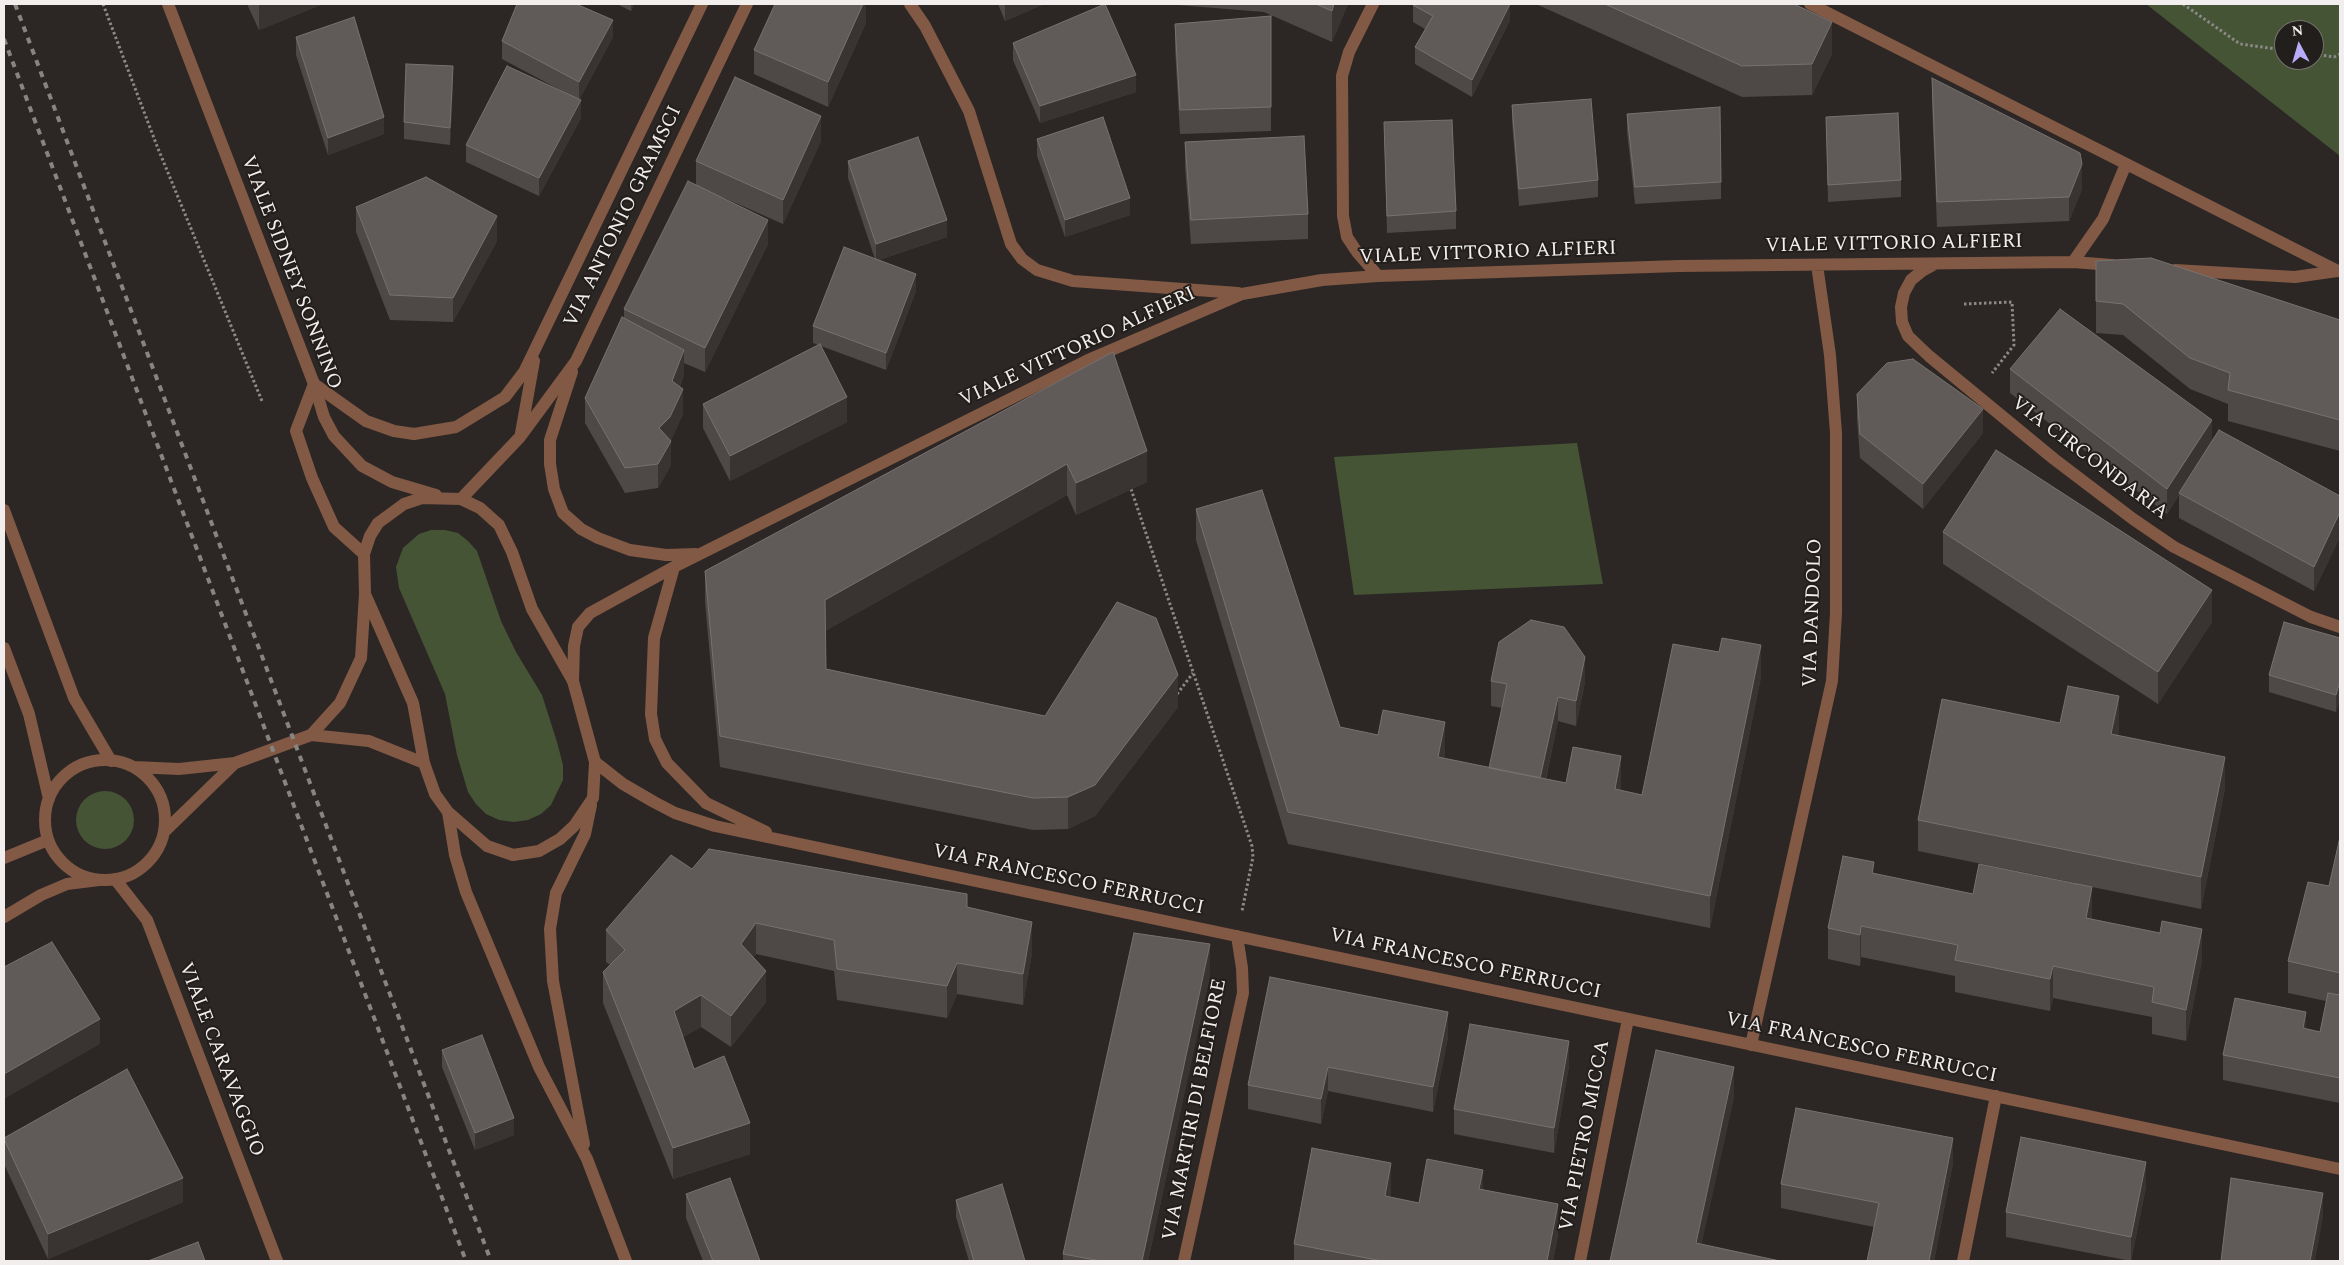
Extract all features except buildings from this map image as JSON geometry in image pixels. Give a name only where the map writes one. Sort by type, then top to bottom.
[{"type":"street","name":"VIALE SIDNEY SONNINO","points":[[168,4],[314,384],[324,417],[334,436],[362,466],[392,482],[440,497]]},
{"type":"street","name":"VIA ANTONIO GRAMSCI","points":[[314,384],[366,421],[394,431],[414,434],[440,432],[456,427],[505,397],[524,372],[702,4]]},
{"type":"street","name":"VIA ANTONIO GRAMSCI","points":[[460,499],[520,437],[576,361],[747,4]]},
{"type":"street","points":[[910,4],[925,26],[969,111],[1011,244],[1022,259],[1036,270],[1073,281],[1242,294]]},
{"type":"street","points":[[1373,4],[1349,52],[1342,76],[1343,216],[1347,237],[1356,252],[1378,276]]},
{"type":"street","points":[[1810,4],[2338,271]]},
{"type":"street","points":[[2074,262],[2103,219],[2126,164]]},
{"type":"street","name":"VIALE VITTORIO ALFIERI","points":[[573,681],[574,646],[578,627],[590,614],[674,567],[1088,360],[1242,294],[1322,280],[1378,276],[1679,266],[2074,262],[2121,266]]},
{"type":"street","name":"VIA CIRCONDARIA","points":[[1934,264],[1912,280],[1904,293],[1901,307],[1902,322],[1908,336],[1929,356],[2054,459],[2133,519],[2174,547],[2311,617],[2340,627]]},
{"type":"street","name":"VIA DANDOLO","points":[[1751,1045],[1827,709],[1832,672],[1836,613],[1836,433],[1830,355],[1817,265]]},
{"type":"street","points":[[2158,269],[2234,275],[2294,277],[2338,271]]},
{"type":"street","name":"VIA ANTONIO GRAMSCI","points":[[520,437],[537,344]]},
{"type":"street","name":"VIALE VITTORIO ALFIERI","points":[[576,361],[550,440],[550,464],[554,489],[563,512],[581,529],[598,538],[630,550],[666,555],[701,554]]},
{"type":"street","points":[[314,384],[296,431],[312,478],[334,526],[364,554]]},
{"type":"street","points":[[311,735],[340,703],[361,658],[365,594],[364,554],[370,536],[378,523],[404,504],[422,498],[460,499],[480,508],[500,525],[512,552],[532,609],[573,681],[596,762],[596,782],[585,834],[556,893],[550,929],[553,981],[586,1159]]},
{"type":"street","points":[[4,510],[74,698],[112,761]]},
{"type":"street","points":[[674,567],[654,638],[651,704],[655,740],[666,762],[706,803],[784,841]]},
{"type":"street","points":[[365,594],[413,703],[424,763],[435,794],[448,812],[486,846],[513,856],[539,851],[560,839],[574,826],[593,798]]},
{"type":"street","points":[[4,648],[28,714],[49,799]]},
{"type":"street","points":[[99,880],[82,875],[59,859],[48,840],[45,819],[49,799],[63,778],[86,764],[112,761],[134,767],[179,769],[235,763],[311,735],[369,741],[424,763]]},
{"type":"street","name":"VIA FRANCESCO FERRUCCI","points":[[596,762],[623,784],[675,813],[715,826],[2340,1169]]},
{"type":"street","points":[[164,832],[235,763]]},
{"type":"street","points":[[4,917],[41,895],[67,884],[116,879],[135,872],[151,860],[164,832],[163,803],[158,792],[143,774],[134,767]]},
{"type":"street","points":[[448,812],[455,855],[466,892],[539,1067],[586,1159],[626,1261]]},
{"type":"street","points":[[4,858],[48,840]]},
{"type":"street","name":"VIALE CARAVAGGIO","points":[[116,879],[147,920],[277,1261]]},
{"type":"street","name":"VIA MARTIRI DI BELFIORE","points":[[1184,1261],[1243,993],[1242,968],[1237,936]]},
{"type":"street","name":"VIA PIETRO MICCA","points":[[1580,1261],[1628,1019]]},
{"type":"street","points":[[1963,1261],[1996,1096]]},
{"type":"path","points":[[103,4],[157,146],[262,400]]},
{"type":"path","points":[[2183,4],[2240,44],[2274,49]]},
{"type":"path","points":[[2324,56],[2334,57],[2340,54]]},
{"type":"path","points":[[1964,304],[2012,302],[2014,344],[1990,375]]},
{"type":"path","points":[[1131,489],[1252,846],[1253,857],[1237,936]]},
{"type":"path","points":[[1174,697],[1193,673]]},
{"type":"green space","points":[[2146,4],[2340,4],[2340,156]]},
{"type":"green space","points":[[1577,443],[1603,584],[1354,595],[1334,457]]},
{"type":"green space","points":[[431,530],[445,530],[458,533],[477,551],[501,621],[516,652],[542,695],[563,765],[563,780],[551,805],[541,814],[528,820],[514,822],[499,820],[486,814],[468,792],[457,755],[445,694],[399,588],[396,567],[403,548],[419,534]]},
{"type":"green space","points":[[99,791],[111,791],[126,799],[134,814],[134,826],[126,841],[111,849],[99,849],[84,841],[76,826],[76,814],[84,799]]},
{"type":"railway","points":[[15,4],[491,1261]]},
{"type":"railway","points":[[4,39],[466,1261]]}]
